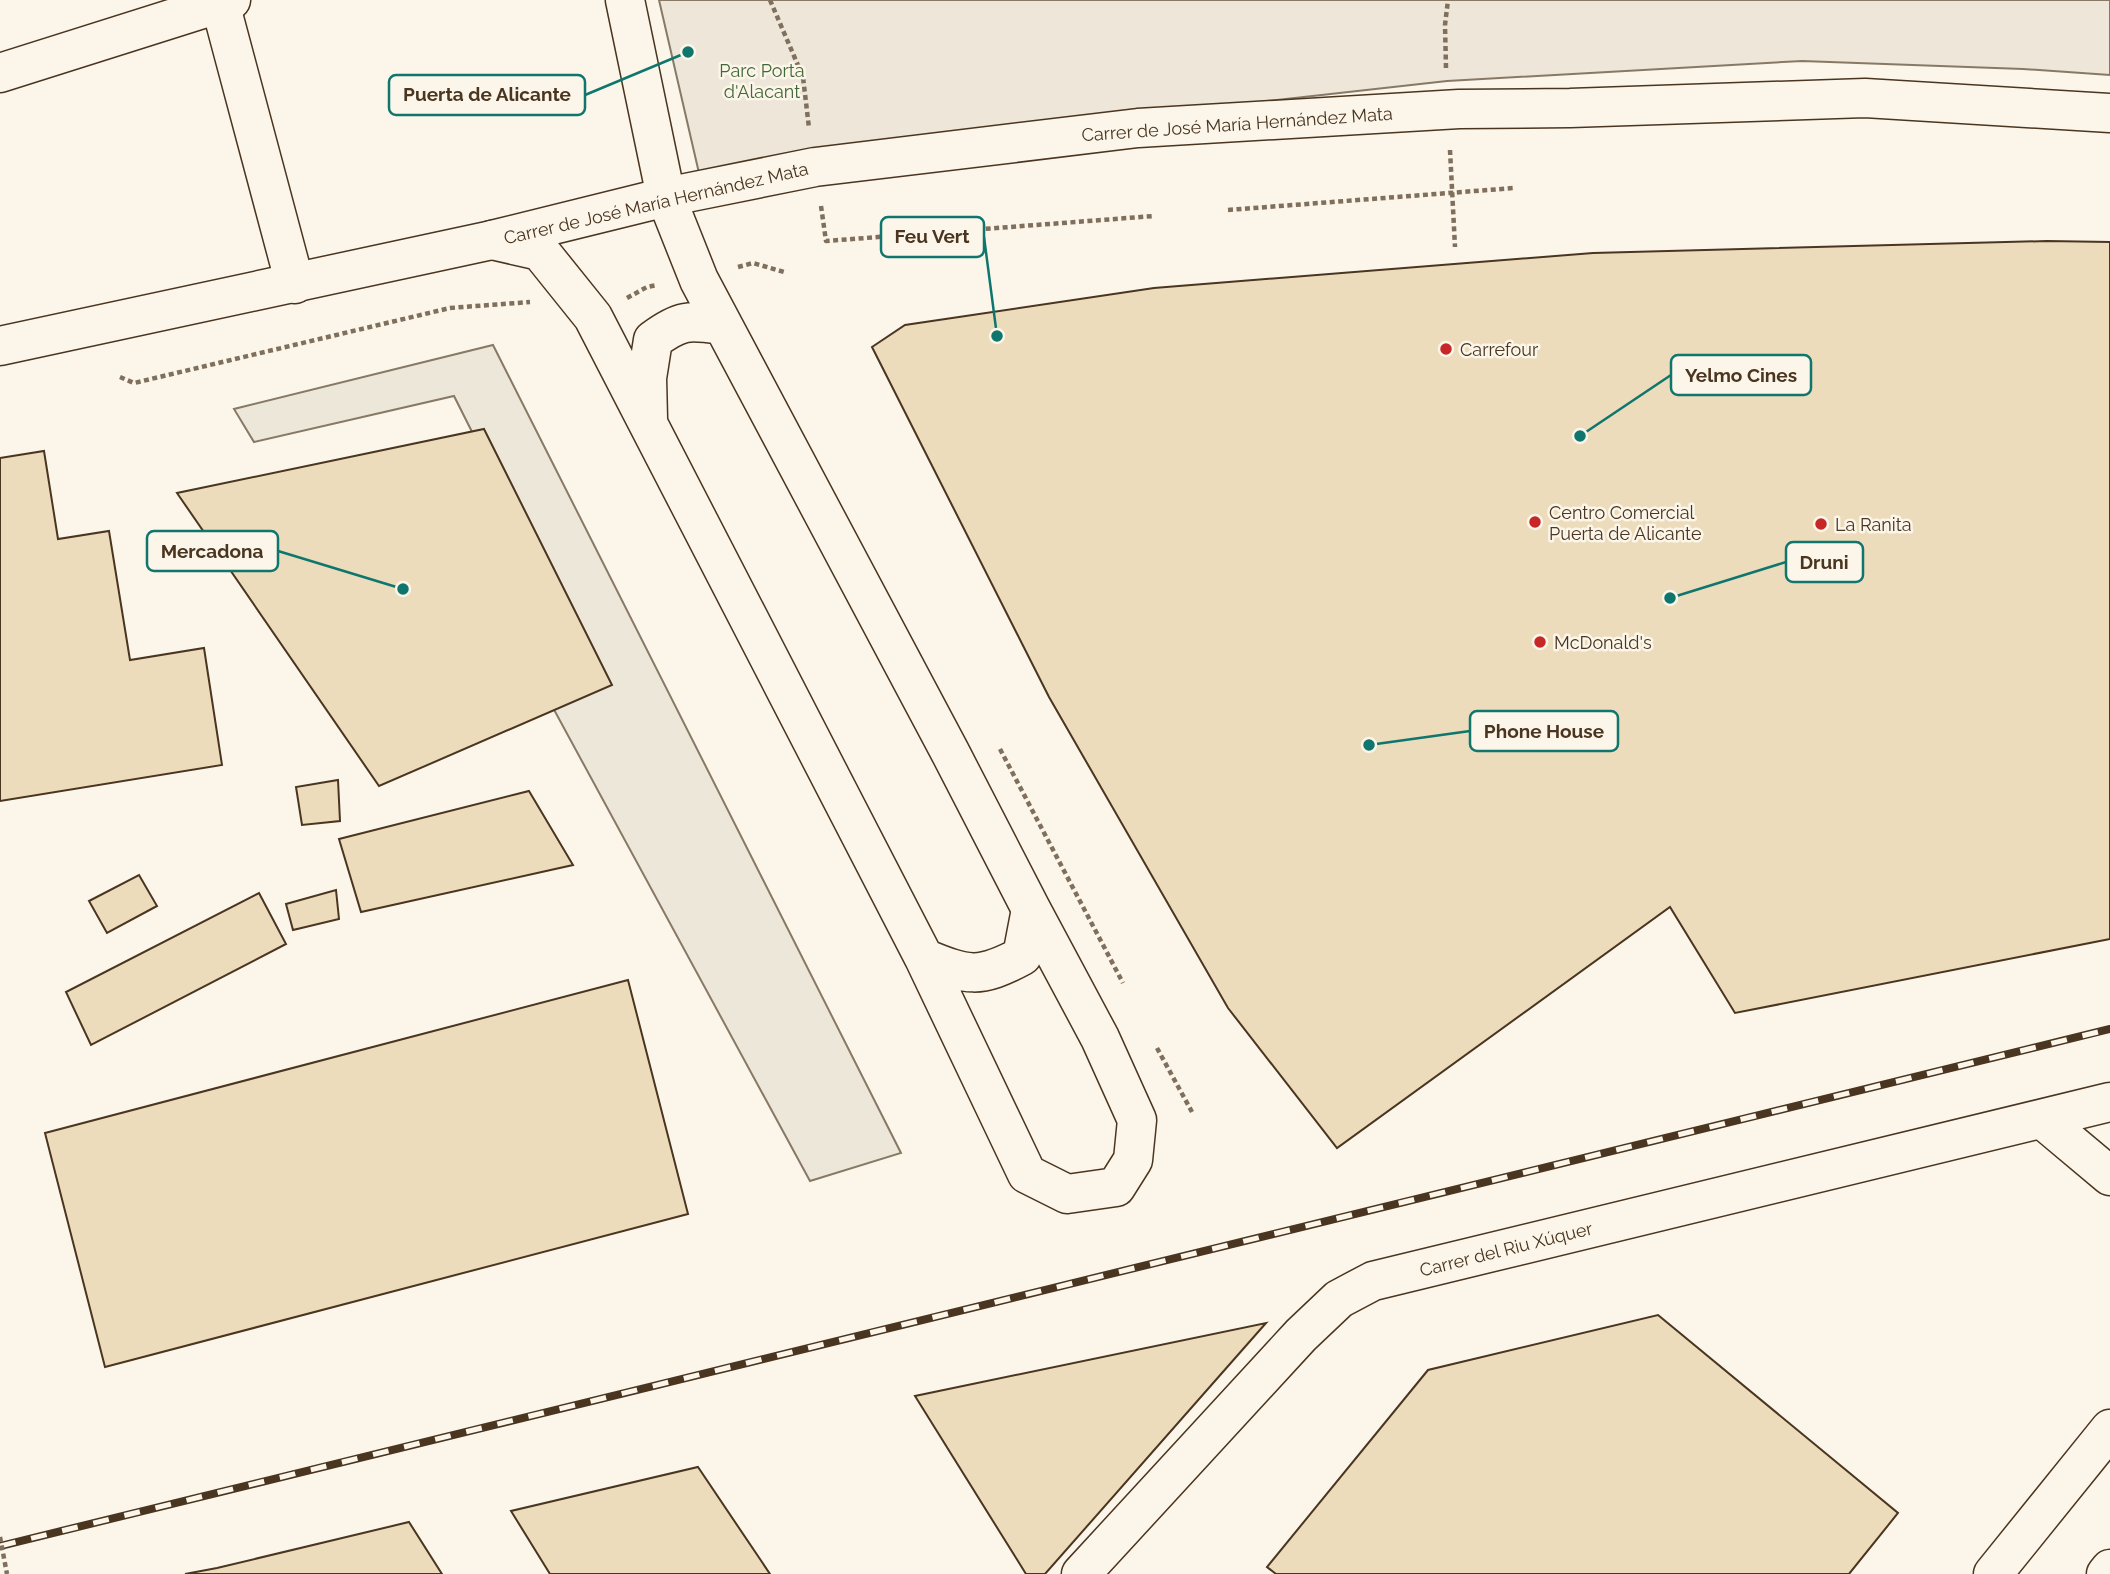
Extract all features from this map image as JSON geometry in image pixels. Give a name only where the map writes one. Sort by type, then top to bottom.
[{"type":"street","points":[[492,240],[540,251],[593,317],[924,958],[1027,1174],[1067,1194],[1116,1187],[1133,1160],[1137,1120],[1100,1038],[944,739],[720,325],[699,280],[666,197],[625,0]]},
{"type":"street","points":[[0,73],[225,1],[295,284]]},
{"type":"street","name":"Carrer de José María Hernández Mata","points":[[0,346],[295,284],[492,240],[666,197],[815,167],[1138,128],[1446,110],[1865,98],[2110,113]]},
{"type":"street","points":[[648,422],[647,378],[653,340],[674,325],[697,321],[720,325]]},
{"type":"street","points":[[924,958],[961,973],[996,970],[1022,956],[1031,909]]},
{"type":"street","name":"Carrer del Riu Xúquer","points":[[1081,1574],[1301,1335],[1339,1299],[1373,1281],[2110,1102]]},
{"type":"street","points":[[2042,1119],[2110,1176]]},
{"type":"street","points":[[1993,1574],[2110,1429]]},
{"type":"street","points":[[2106,1574],[2110,1569]]},
{"type":"path","points":[[769,0],[803,77],[826,241],[1154,216]]},
{"type":"path","points":[[1228,210],[1514,188]]},
{"type":"path","points":[[1454,193],[1455,247]]},
{"type":"path","points":[[732,270],[753,262],[783,272]]},
{"type":"path","points":[[626,298],[647,286],[660,285]]},
{"type":"path","points":[[120,377],[134,383],[450,308],[531,302]]},
{"type":"path","points":[[1000,749],[1123,983]]},
{"type":"path","points":[[1157,1048],[1192,1112]]},
{"type":"path","points":[[0,1537],[7,1574]]},
{"type":"green space","name":"Parc Porta d'Alacant","points":[[659,0],[2110,0],[2110,75],[1802,61],[1447,81],[827,150],[699,173]]},
{"type":"shaded area","points":[[493,345],[901,1153],[810,1181],[533,671],[580,647],[454,396],[254,442],[234,409]]},
{"type":"building","name":"Centro Comercial Puerta de Alicante","points":[[2047,241],[2110,242],[2110,939],[1735,1013],[1670,907],[1337,1148],[1228,1008],[1049,697],[872,347],[905,325],[1154,288],[1593,253]]},
{"type":"building","points":[[484,429],[612,685],[379,786],[177,493]]},
{"type":"building","points":[[44,451],[58,539],[109,531],[130,660],[204,648],[222,765],[0,801],[0,458]]},
{"type":"building","points":[[338,780],[340,821],[302,825],[296,787]]},
{"type":"building","points":[[529,791],[573,865],[361,912],[339,839]]},
{"type":"building","points":[[139,875],[157,906],[107,933],[89,901]]},
{"type":"building","points":[[336,890],[339,919],[293,930],[286,904]]},
{"type":"building","points":[[259,893],[286,944],[91,1045],[66,992]]},
{"type":"building","points":[[628,980],[688,1214],[105,1367],[45,1133]]},
{"type":"building","points":[[1658,1315],[1898,1513],[1849,1574],[1276,1574],[1267,1567],[1428,1370]]},
{"type":"building","points":[[1266,1323],[1045,1574],[1026,1574],[915,1396]]},
{"type":"building","points":[[698,1467],[770,1574],[550,1574],[511,1511]]},
{"type":"building","points":[[409,1522],[442,1574],[185,1574],[217,1568]]},
{"type":"railway","points":[[0,1546],[2110,1029]]},
{"type":"place","name":"Puerta de Alicante","points":[[688,52]]},
{"type":"place","name":"Feu Vert","points":[[997,336]]},
{"type":"place","name":"Carrefour","points":[[1446,349]]},
{"type":"place","name":"Yelmo Cines","points":[[1580,436]]},
{"type":"place","name":"Centro Comercial Puerta de Alicante","points":[[1535,522]]},
{"type":"place","name":"La Ranita","points":[[1821,524]]},
{"type":"place","name":"Mercadona","points":[[403,589]]},
{"type":"place","name":"Druni","points":[[1670,598]]},
{"type":"place","name":"McDonald's","points":[[1540,642]]},
{"type":"place","name":"Phone House","points":[[1369,745]]}]
